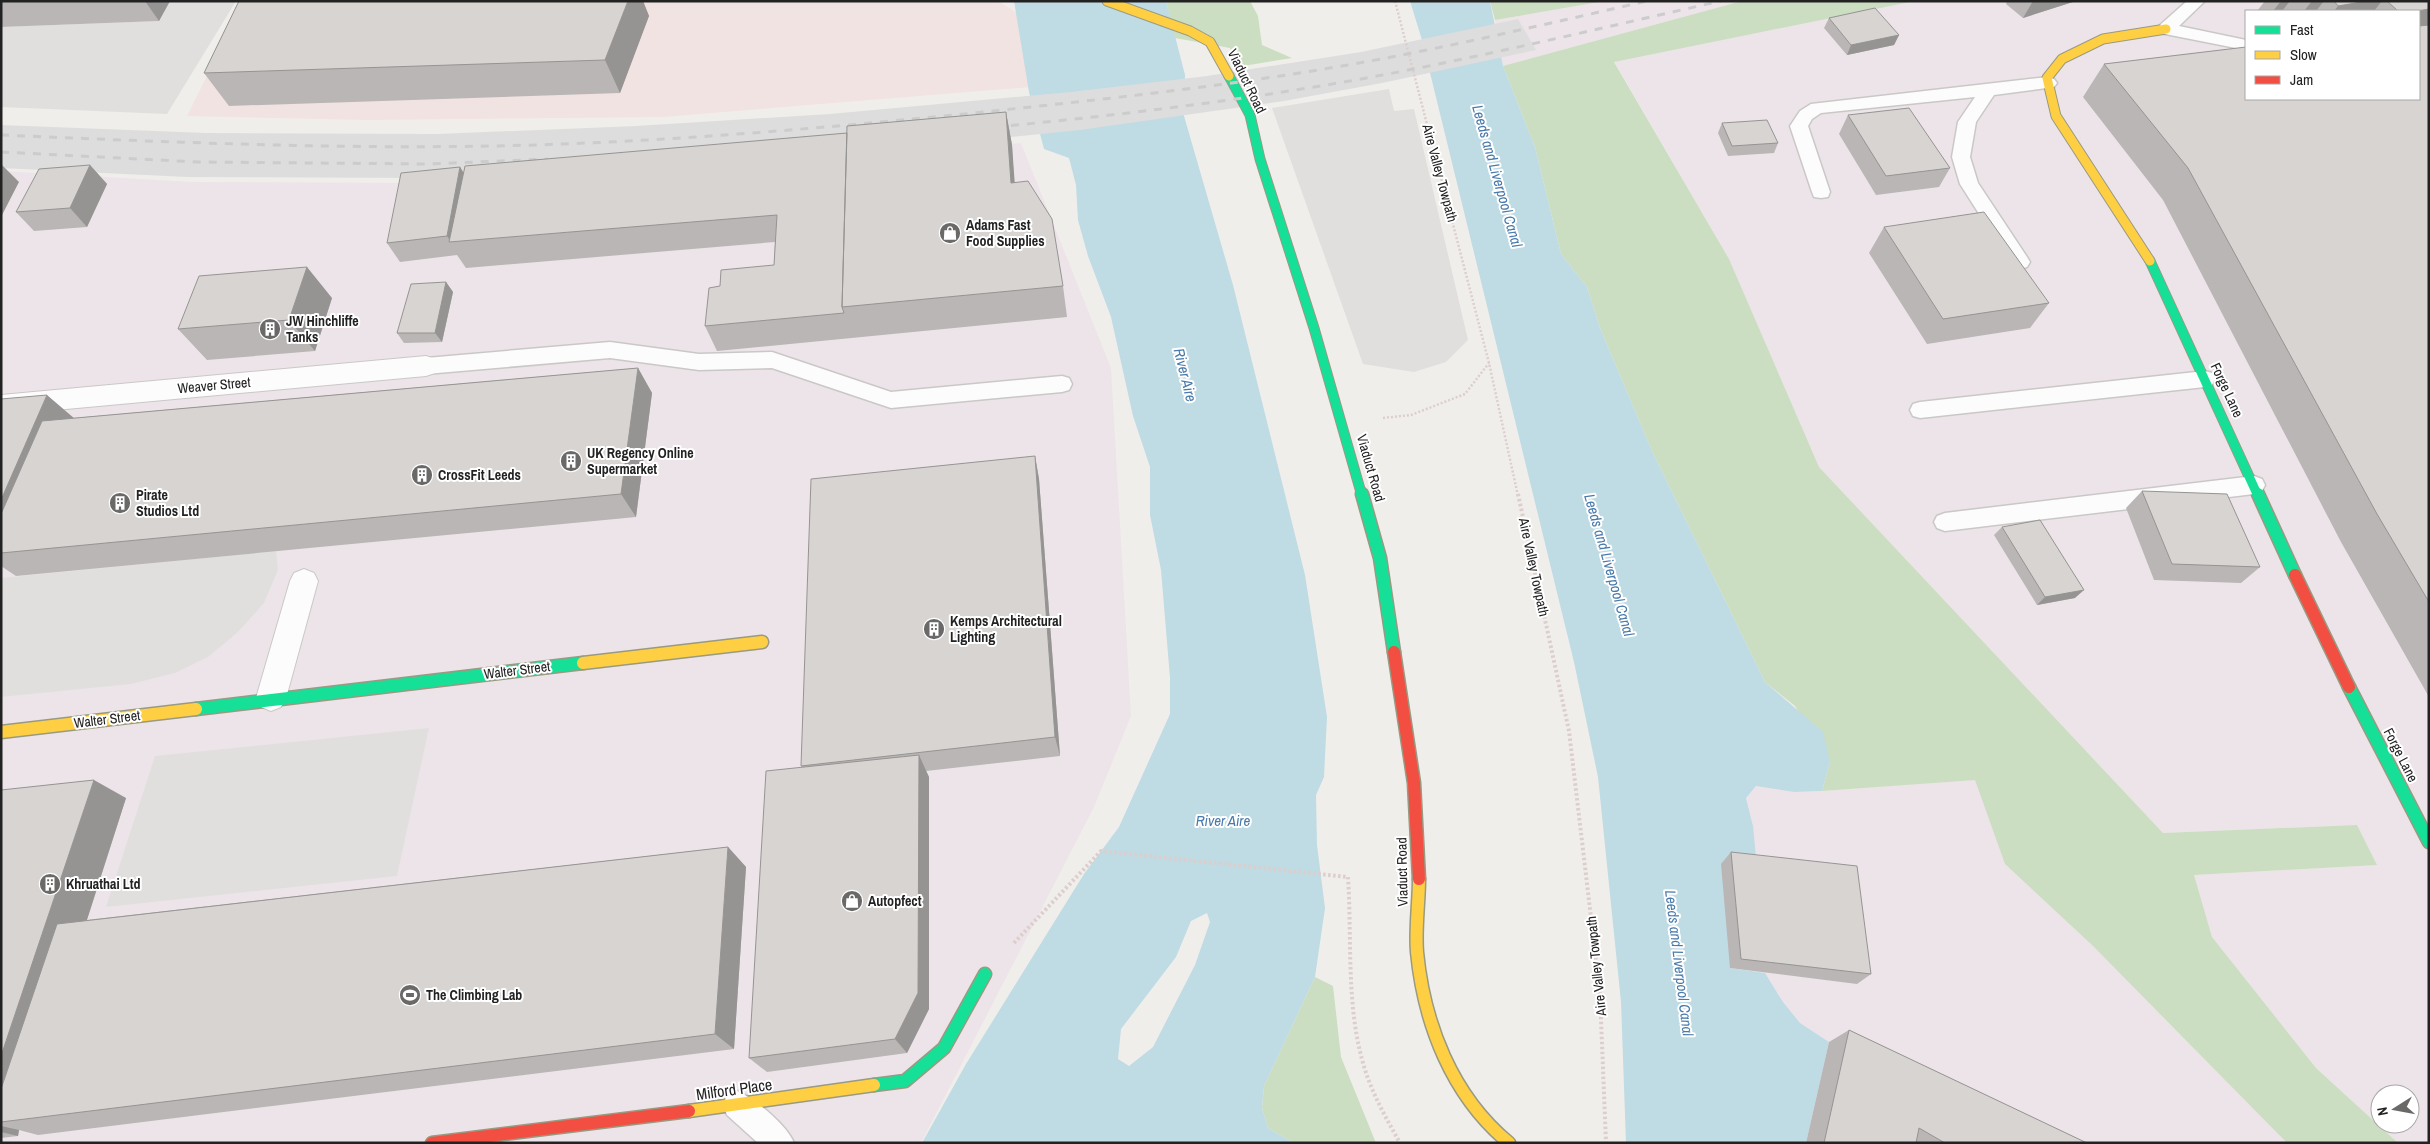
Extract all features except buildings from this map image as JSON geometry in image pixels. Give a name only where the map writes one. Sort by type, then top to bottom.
[{"type":"street","name":"Viaduct Road","points":[[1106,1],[1190,31],[1210,42],[1250,115],[1260,159],[1342,421],[1380,558],[1414,783],[1419,880],[1417,951],[1434,1032],[1458,1087],[1491,1131],[1509,1143]]},
{"type":"street","points":[[2048,83],[2047,78],[2062,59],[2103,39],[2166,29]]},
{"type":"street","name":"Forge Lane","points":[[2048,83],[2056,116],[2146,253],[2331,653],[2429,842]]},
{"type":"street","name":"Weaver Street","points":[[1,405],[426,366]]},
{"type":"street","points":[[272,698],[304,581]]},
{"type":"street","name":"Walter Street","points":[[1,732],[272,698],[762,642]]},
{"type":"street","name":"Milford Place","points":[[432,1143],[502,1138],[905,1081],[944,1048],[985,974]]},
{"type":"lane","points":[[2166,29],[2197,1]]},
{"type":"lane","points":[[2166,29],[2245,45]]},
{"type":"lane","points":[[1821,192],[1799,126],[1806,115],[1816,108],[2048,83]]},
{"type":"lane","points":[[1988,89],[1967,122],[1961,157],[1969,184],[2020,262]]},
{"type":"lane","points":[[426,366],[610,350],[699,362],[772,360],[891,400],[1062,384]]},
{"type":"lane","points":[[1920,410],[2205,379]]},
{"type":"lane","points":[[1945,522],[2254,485]]},
{"type":"lane","points":[[737,1105],[780,1143]]},
{"type":"path","name":"Aire Valley Towpath","points":[[1395,1],[1489,363],[1570,731],[1600,994],[1606,1143]]},
{"type":"path","points":[[1342,421],[1411,416],[1465,394],[1489,363]]},
{"type":"path","points":[[985,974],[1101,851],[1348,877],[1354,1009],[1361,1054],[1375,1095],[1400,1143]]},
{"type":"shaded area","points":[[170,1],[236,1],[167,114],[1,107],[1,27],[159,21]]},
{"type":"shaded area","points":[[244,1],[998,1],[1019,14],[1031,87],[662,117],[366,120],[187,116]]},
{"type":"shaded area","points":[[1605,1],[1742,1],[1503,66],[1495,20]]},
{"type":"shaded area","points":[[1915,1],[2429,1],[2429,1143],[2398,1143],[2388,1134],[2420,1134],[2420,1084],[2370,1084],[2370,1117],[2316,1068],[2212,937],[2194,875],[2376,865],[2357,825],[2163,833],[1819,467],[1729,259],[1614,61]]},
{"type":"shaded area","points":[[1389,89],[1394,111],[1414,109],[1468,340],[1446,362],[1414,372],[1363,364],[1272,108]]},
{"type":"shaded area","points":[[1021,143],[1111,368],[1131,716],[1094,807],[921,1143],[1,1143],[1,171],[192,182],[415,183],[667,174]]},
{"type":"shaded area","points":[[276,551],[278,570],[264,603],[238,632],[208,657],[175,673],[131,684],[1,697],[1,578]]},
{"type":"shaded area","points":[[429,728],[397,876],[106,907],[155,756]]},
{"type":"shaded area","points":[[1976,779],[2005,864],[2093,946],[2287,1143],[1806,1143],[1829,1042],[1800,1023],[1783,1002],[1765,973],[1730,968],[1721,864],[1753,826],[1746,798],[1756,786],[1794,792]]},
{"type":"green space","points":[[1166,1],[1250,1],[1258,16],[1262,45],[1292,58],[1237,67],[1230,48],[1175,38]]},
{"type":"green space","points":[[1490,1],[1605,1],[1495,20]]},
{"type":"green space","points":[[1742,1],[1915,1],[1614,62],[1729,259],[1819,467],[2163,833],[2357,825],[2377,865],[2194,875],[2212,937],[2316,1068],[2370,1117],[2370,1134],[2388,1134],[2398,1143],[2287,1143],[2093,946],[2005,864],[1975,780],[1822,791],[1830,762],[1795,706],[1765,682],[1652,451],[1600,328],[1587,287],[1561,254],[1535,147],[1503,66]]},
{"type":"green space","points":[[1315,977],[1333,986],[1341,1057],[1376,1143],[1294,1143],[1268,1128],[1262,1108],[1264,1086]]},
{"type":"water","name":"River Aire","points":[[1014,1],[1166,1],[1185,75],[1184,116],[1233,285],[1305,575],[1327,717],[1324,777],[1316,795],[1317,845],[1325,908],[1315,977],[1264,1086],[1262,1108],[1268,1128],[1294,1143],[922,1143],[966,1064],[1084,874],[1119,827],[1170,714],[1170,678],[1161,570],[1150,515],[1150,467],[1133,416],[1111,317],[1088,256],[1078,220],[1076,185],[1069,158],[1044,149],[1029,92]],"holes":[[[1207,913],[1210,922],[1195,965],[1153,1047],[1129,1066],[1118,1059],[1121,1029],[1176,957],[1191,921]]]},
{"type":"water","name":"Leeds and Liverpool Canal","points":[[1410,1],[1490,1],[1503,66],[1535,147],[1561,254],[1587,287],[1600,328],[1652,451],[1765,682],[1823,732],[1830,762],[1822,791],[1794,792],[1756,786],[1746,798],[1753,826],[1757,868],[1730,968],[1765,973],[1783,1002],[1800,1023],[1829,1042],[1806,1143],[1626,1143],[1621,1002],[1598,777],[1574,662],[1422,40]]},
{"type":"pier","points":[[1518,19],[1536,50],[1382,83],[1284,101],[1080,130],[834,155],[429,178],[187,177],[1,168],[1,125],[207,133],[437,134],[636,126],[830,114],[1071,92],[1207,76],[1361,52]]},
{"type":"railway","points":[[1,135],[246,144],[431,147],[613,142],[794,130],[1173,91],[1321,70],[1509,33],[1647,1]]},
{"type":"railway","points":[[995,127],[1170,108],[1344,82],[1486,54],[1721,1]]},
{"type":"railway","points":[[1,152],[198,162],[429,164],[548,159]]},
{"type":"traffic: fast","points":[[1229,76],[1250,115],[1260,159],[1314,328],[1380,558],[1394,652]]},
{"type":"traffic: fast","points":[[2150,261],[2295,575]]},
{"type":"traffic: fast","points":[[196,709],[583,663]]},
{"type":"traffic: fast","points":[[2349,687],[2429,842]]},
{"type":"traffic: fast","points":[[874,1085],[905,1081],[944,1048],[985,974]]},
{"type":"traffic: slow","points":[[1107,1],[1190,31],[1210,42],[1229,76]]},
{"type":"traffic: slow","points":[[2150,261],[2056,116],[2047,78],[2062,59],[2103,39],[2166,29]]},
{"type":"traffic: slow","points":[[583,663],[762,642]]},
{"type":"traffic: slow","points":[[1,732],[196,709]]},
{"type":"traffic: slow","points":[[1419,879],[1417,952],[1427,1004],[1435,1031],[1457,1083],[1472,1106],[1489,1127],[1509,1143]]},
{"type":"traffic: slow","points":[[689,1111],[874,1085]]},
{"type":"traffic: jam","points":[[2295,575],[2349,687]]},
{"type":"traffic: jam","points":[[1394,652],[1414,783],[1419,879]]},
{"type":"traffic: jam","points":[[432,1143],[689,1111]]},
{"type":"place","name":"Adams Fast Food Supplies","points":[[950,233]]},
{"type":"place","name":"JW Hinchliffe Tanks","points":[[270,329]]},
{"type":"place","name":"UK Regency Online Supermarket","points":[[571,461]]},
{"type":"place","name":"CrossFit Leeds","points":[[422,475]]},
{"type":"place","name":"Pirate Studios Ltd","points":[[120,503]]},
{"type":"place","name":"Kemps Architectural Lighting","points":[[934,629]]},
{"type":"place","name":"Khruathai Ltd","points":[[50,884]]},
{"type":"place","name":"Autopfect","points":[[852,901]]},
{"type":"place","name":"The Climbing Lab","points":[[410,995]]}]
